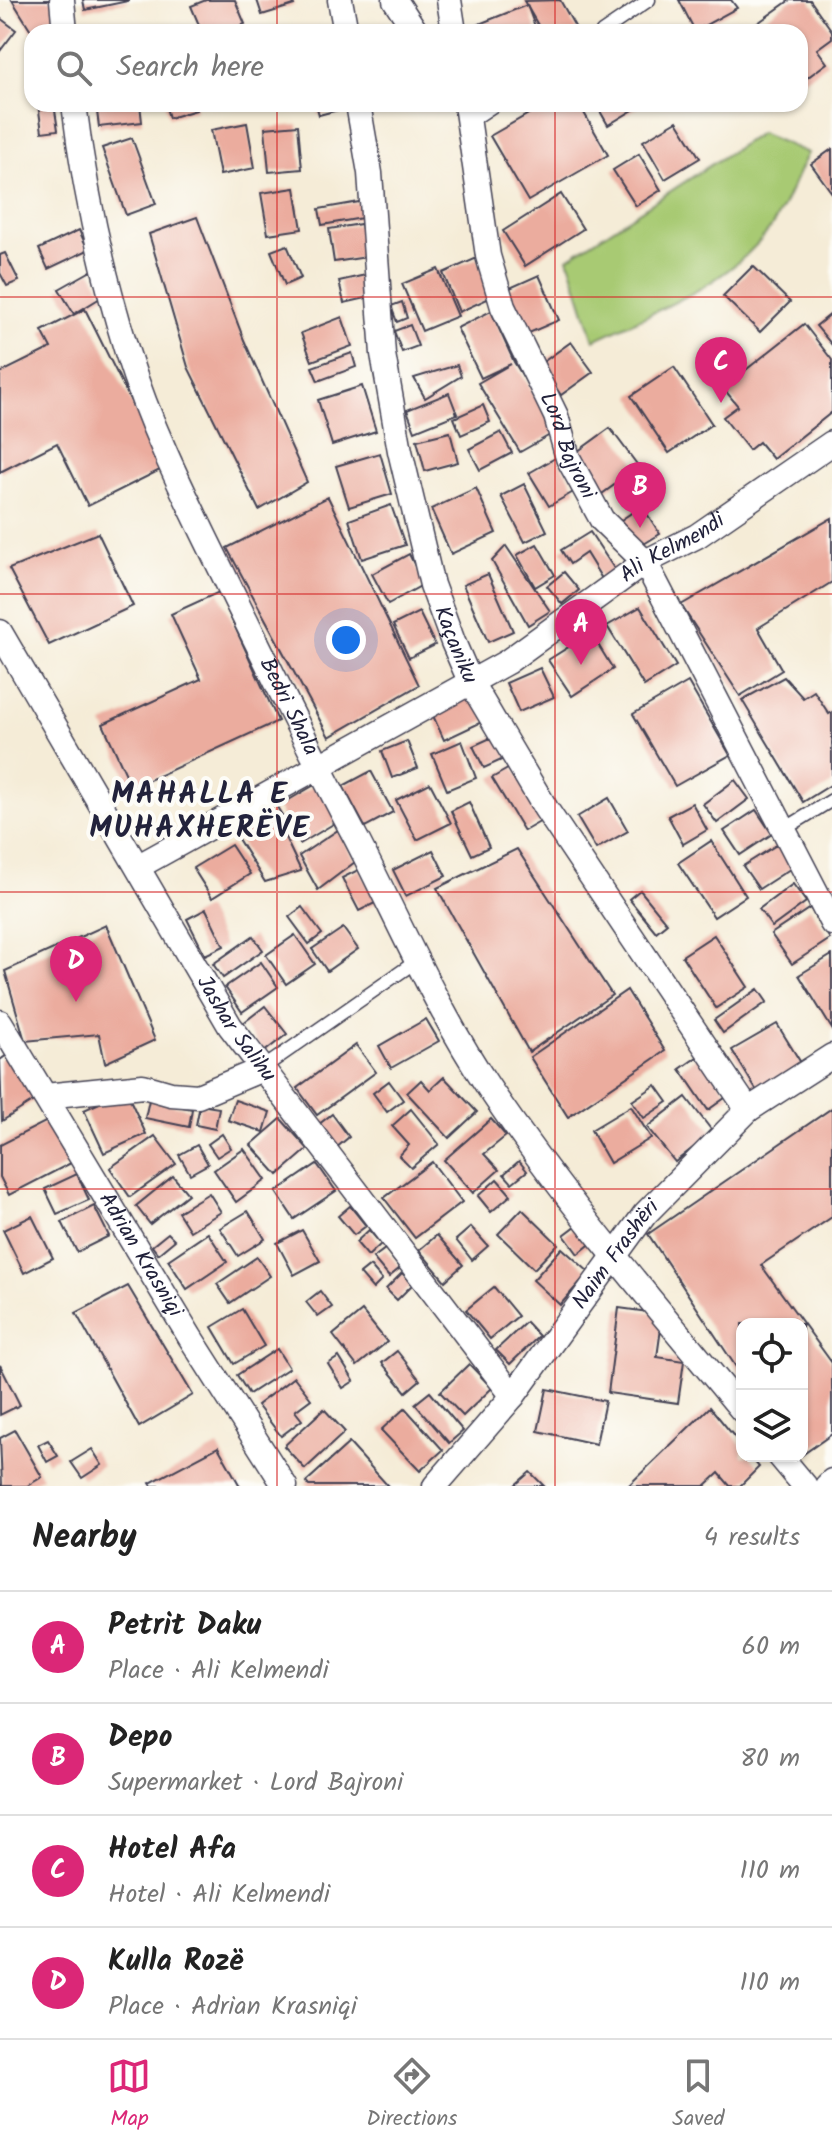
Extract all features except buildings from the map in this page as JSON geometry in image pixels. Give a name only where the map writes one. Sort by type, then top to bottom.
[{"type":"street","points":[[62,0],[64,24]]},
{"type":"street","points":[[340,0],[344,24]]},
{"type":"street","points":[[395,0],[411,24]]},
{"type":"street","points":[[449,0],[453,24]]},
{"type":"street","name":"Bedri Shala","points":[[75,112],[89,204],[106,276],[127,353],[150,417],[186,498],[453,1032],[487,1086],[615,1257],[736,1403]]},
{"type":"street","name":"Kaçaniku","points":[[359,112],[370,173],[383,354],[400,451],[432,585],[470,681],[546,809],[748,1110]]},
{"type":"street","name":"Lord Bajroni","points":[[466,112],[488,256],[503,307],[556,416],[568,458],[602,520],[645,562],[832,923]]},
{"type":"street","name":"Ali Kelmendi","points":[[139,866],[507,662],[645,562],[697,536],[832,443]]},
{"type":"street","name":"Jashar Salihu","points":[[0,632],[230,1026],[260,1070],[513,1396]]},
{"type":"street","name":"Adrian Krasniqi","points":[[0,1022],[190,1337],[285,1486]]},
{"type":"street","name":"Naim Frashëri","points":[[435,1486],[513,1396],[645,1214],[748,1110],[832,1056]]},
{"type":"street","points":[[45,1096],[143,1086],[171,1094],[198,1096],[260,1070]]},
{"type":"street","points":[[785,1462],[805,1486]]},
{"type":"street","points":[[827,1486],[832,1481]]},
{"type":"lane","points":[[614,24],[649,0]]},
{"type":"lane","points":[[783,830],[832,800]]},
{"type":"lane","points":[[260,1070],[418,960]]},
{"type":"green space","points":[[760,133],[808,153],[769,230],[752,250],[711,282],[594,340],[568,258]]},
{"type":"place","name":"Hotel Afa","points":[[721,403]]},
{"type":"place","name":"Depo","points":[[640,528]]},
{"type":"place","name":"Petrit Daku","points":[[581,665]]},
{"type":"place","name":"Kulla Rozë","points":[[76,1002]]},
{"type":"district","name":"MAHALLA E MUHAXHERËVE","points":[[200,812]]}]
